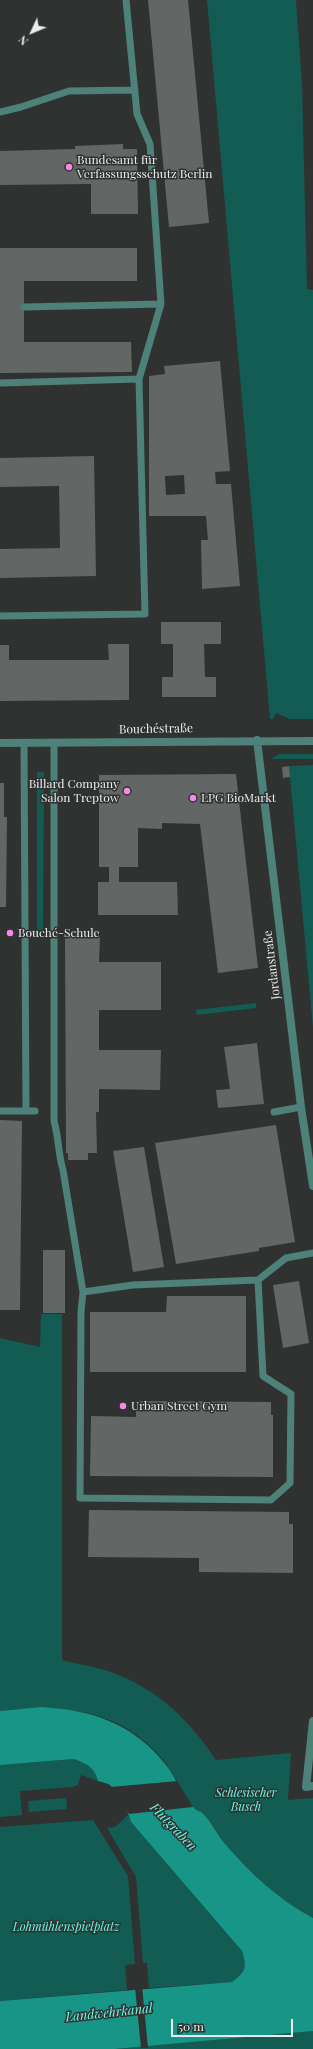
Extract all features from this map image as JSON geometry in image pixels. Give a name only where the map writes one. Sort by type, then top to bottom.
[{"type":"street","name":"Bouchéstraße","points":[[0,743],[257,740],[313,741]]},
{"type":"street","name":"Jordanstraße","points":[[257,740],[301,1107],[313,1186]]},
{"type":"street","points":[[309,1786],[313,1721]]},
{"type":"lane","points":[[0,616],[145,614],[139,379],[161,304],[150,144],[137,114],[126,0]]},
{"type":"lane","points":[[0,112],[69,91],[135,90]]},
{"type":"lane","points":[[24,307],[161,304]]},
{"type":"lane","points":[[0,383],[139,379]]},
{"type":"lane","points":[[24,743],[26,1111]]},
{"type":"lane","points":[[54,743],[54,1122],[58,1134],[58,1155],[63,1170],[83,1292],[81,1312],[80,1498],[271,1500],[290,1483],[291,1394],[263,1376],[258,1280]]},
{"type":"lane","points":[[274,1112],[301,1107]]},
{"type":"lane","points":[[0,1111],[35,1111]]},
{"type":"lane","points":[[83,1292],[134,1285],[258,1280],[286,1258],[313,1253]]},
{"type":"green space","points":[[207,0],[296,0],[302,85],[307,289],[313,290],[313,719],[290,719],[276,713],[273,719],[270,719]]},
{"type":"green space","points":[[280,754],[313,754],[313,759],[271,759]]},
{"type":"green space","points":[[313,765],[313,1028],[289,766]]},
{"type":"green space","points":[[37,772],[44,772],[43,932],[37,933]]},
{"type":"green space","points":[[256,1003],[256,1008],[197,1015],[196,1010]]},
{"type":"green space","name":"Schlesischer Busch","points":[[41,1314],[62,1314],[62,1660],[110,1672],[147,1689],[160,1698],[185,1720],[196,1732],[216,1760],[291,1753],[288,1800],[313,1798],[313,1918],[288,1903],[245,1866],[225,1845],[206,1816],[192,1806],[167,1765],[150,1746],[132,1732],[112,1721],[92,1714],[70,1710],[24,1709],[0,1711],[0,1338],[40,1347]]},
{"type":"green space","points":[[74,1759],[92,1769],[98,1781],[81,1775],[78,1785],[73,1787],[20,1791],[22,1815],[0,1817],[0,1765]]},
{"type":"green space","points":[[66,1798],[67,1809],[29,1812],[28,1801]]},
{"type":"green space","points":[[129,1814],[131,1822],[242,1951],[245,1961],[244,1969],[241,1975],[233,1982],[149,1988],[147,1963],[143,1963],[136,1877],[107,1828],[115,1827]]},
{"type":"green space","name":"Lohmühlenspielplatz","points":[[93,1820],[128,1876],[135,1964],[125,1965],[127,1990],[0,2001],[0,1827]]},
{"type":"green space","points":[[313,2031],[313,2049],[115,2049]]},
{"type":"water","points":[[41,1707],[77,1711],[110,1721],[140,1739],[166,1765],[190,1803],[195,1809],[205,1815],[222,1840],[235,1855],[266,1885],[288,1903],[313,1918],[313,2031],[115,2049],[0,2049],[0,2001],[232,1982],[243,1972],[245,1965],[242,1951],[131,1822],[120,1797],[109,1784],[98,1781],[92,1769],[74,1759],[0,1765],[0,1711]]},
{"type":"pier","points":[[177,1781],[193,1807],[129,1814],[111,1787]]},
{"type":"pier","points":[[142,1986],[148,2048],[141,2048],[135,1987]]},
{"type":"building","points":[[148,0],[188,0],[209,223],[169,227]]},
{"type":"building","name":"Bundesamt für Verfassungsschutz Berlin","points":[[123,144],[123,149],[137,149],[138,214],[91,214],[91,184],[0,185],[0,151],[75,149],[75,146]]},
{"type":"building","points":[[0,248],[137,248],[137,281],[24,281],[24,342],[131,342],[132,372],[0,373]]},
{"type":"building","points":[[220,361],[230,471],[215,472],[216,484],[231,484],[240,586],[202,589],[201,540],[208,540],[206,516],[149,516],[149,376],[165,374],[164,366]],"holes":[[[184,475],[185,494],[166,495],[165,476]]]},
{"type":"building","points":[[94,456],[96,576],[0,578],[0,549],[60,548],[59,486],[0,487],[0,458]]},
{"type":"building","points":[[161,622],[221,622],[221,644],[204,644],[205,677],[216,677],[216,697],[162,697],[162,677],[173,677],[173,644],[161,644]]},
{"type":"building","points":[[108,644],[129,644],[129,700],[0,701],[0,645],[9,645],[9,660],[109,660]]},
{"type":"building","points":[[289,766],[290,777],[283,778],[282,767]]},
{"type":"building","points":[[236,774],[258,968],[218,973],[200,824],[162,823],[162,829],[138,828],[138,867],[119,867],[119,882],[177,882],[178,915],[98,915],[98,882],[109,882],[109,867],[99,867],[99,775]]},
{"type":"building","points":[[0,783],[4,783],[4,817],[7,817],[6,907],[0,907]]},
{"type":"building","points":[[65,936],[100,937],[99,962],[161,962],[161,1010],[99,1010],[99,1050],[161,1050],[160,1090],[99,1089],[99,1112],[96,1112],[97,1153],[88,1153],[88,1160],[68,1160],[68,1153],[66,1153]]},
{"type":"building","points":[[257,1043],[264,1104],[218,1108],[216,1090],[230,1089],[224,1047]]},
{"type":"building","points":[[0,1120],[22,1121],[20,1310],[0,1310]]},
{"type":"building","points":[[276,1125],[295,1242],[259,1248],[259,1251],[176,1264],[155,1143]]},
{"type":"building","points":[[144,1147],[164,1267],[133,1272],[113,1151]]},
{"type":"building","points":[[43,1250],[65,1250],[65,1313],[43,1313]]},
{"type":"building","points":[[299,1281],[309,1343],[283,1348],[273,1285]]},
{"type":"building","points":[[167,1296],[246,1296],[246,1372],[90,1372],[90,1312],[166,1312]]},
{"type":"building","points":[[136,1401],[271,1402],[271,1415],[273,1415],[273,1477],[90,1476],[91,1416],[136,1417]]},
{"type":"building","points":[[89,1510],[289,1512],[289,1524],[293,1524],[293,1573],[199,1572],[199,1558],[88,1557]]},
{"type":"place","name":"Bundesamt für Verfassungsschutz Berlin","points":[[69,167]]},
{"type":"place","name":"Billard Company Salon Treptow","points":[[127,791]]},
{"type":"place","name":"LPG BioMarkt","points":[[193,798]]},
{"type":"place","name":"Bouché-Schule","points":[[10,933]]},
{"type":"place","name":"Urban Street Gym","points":[[123,1406]]},
{"type":"water label","name":"Flutgraben","points":[[173,1827]]},
{"type":"water label","name":"Landwehrkanal","points":[[109,2013]]}]
